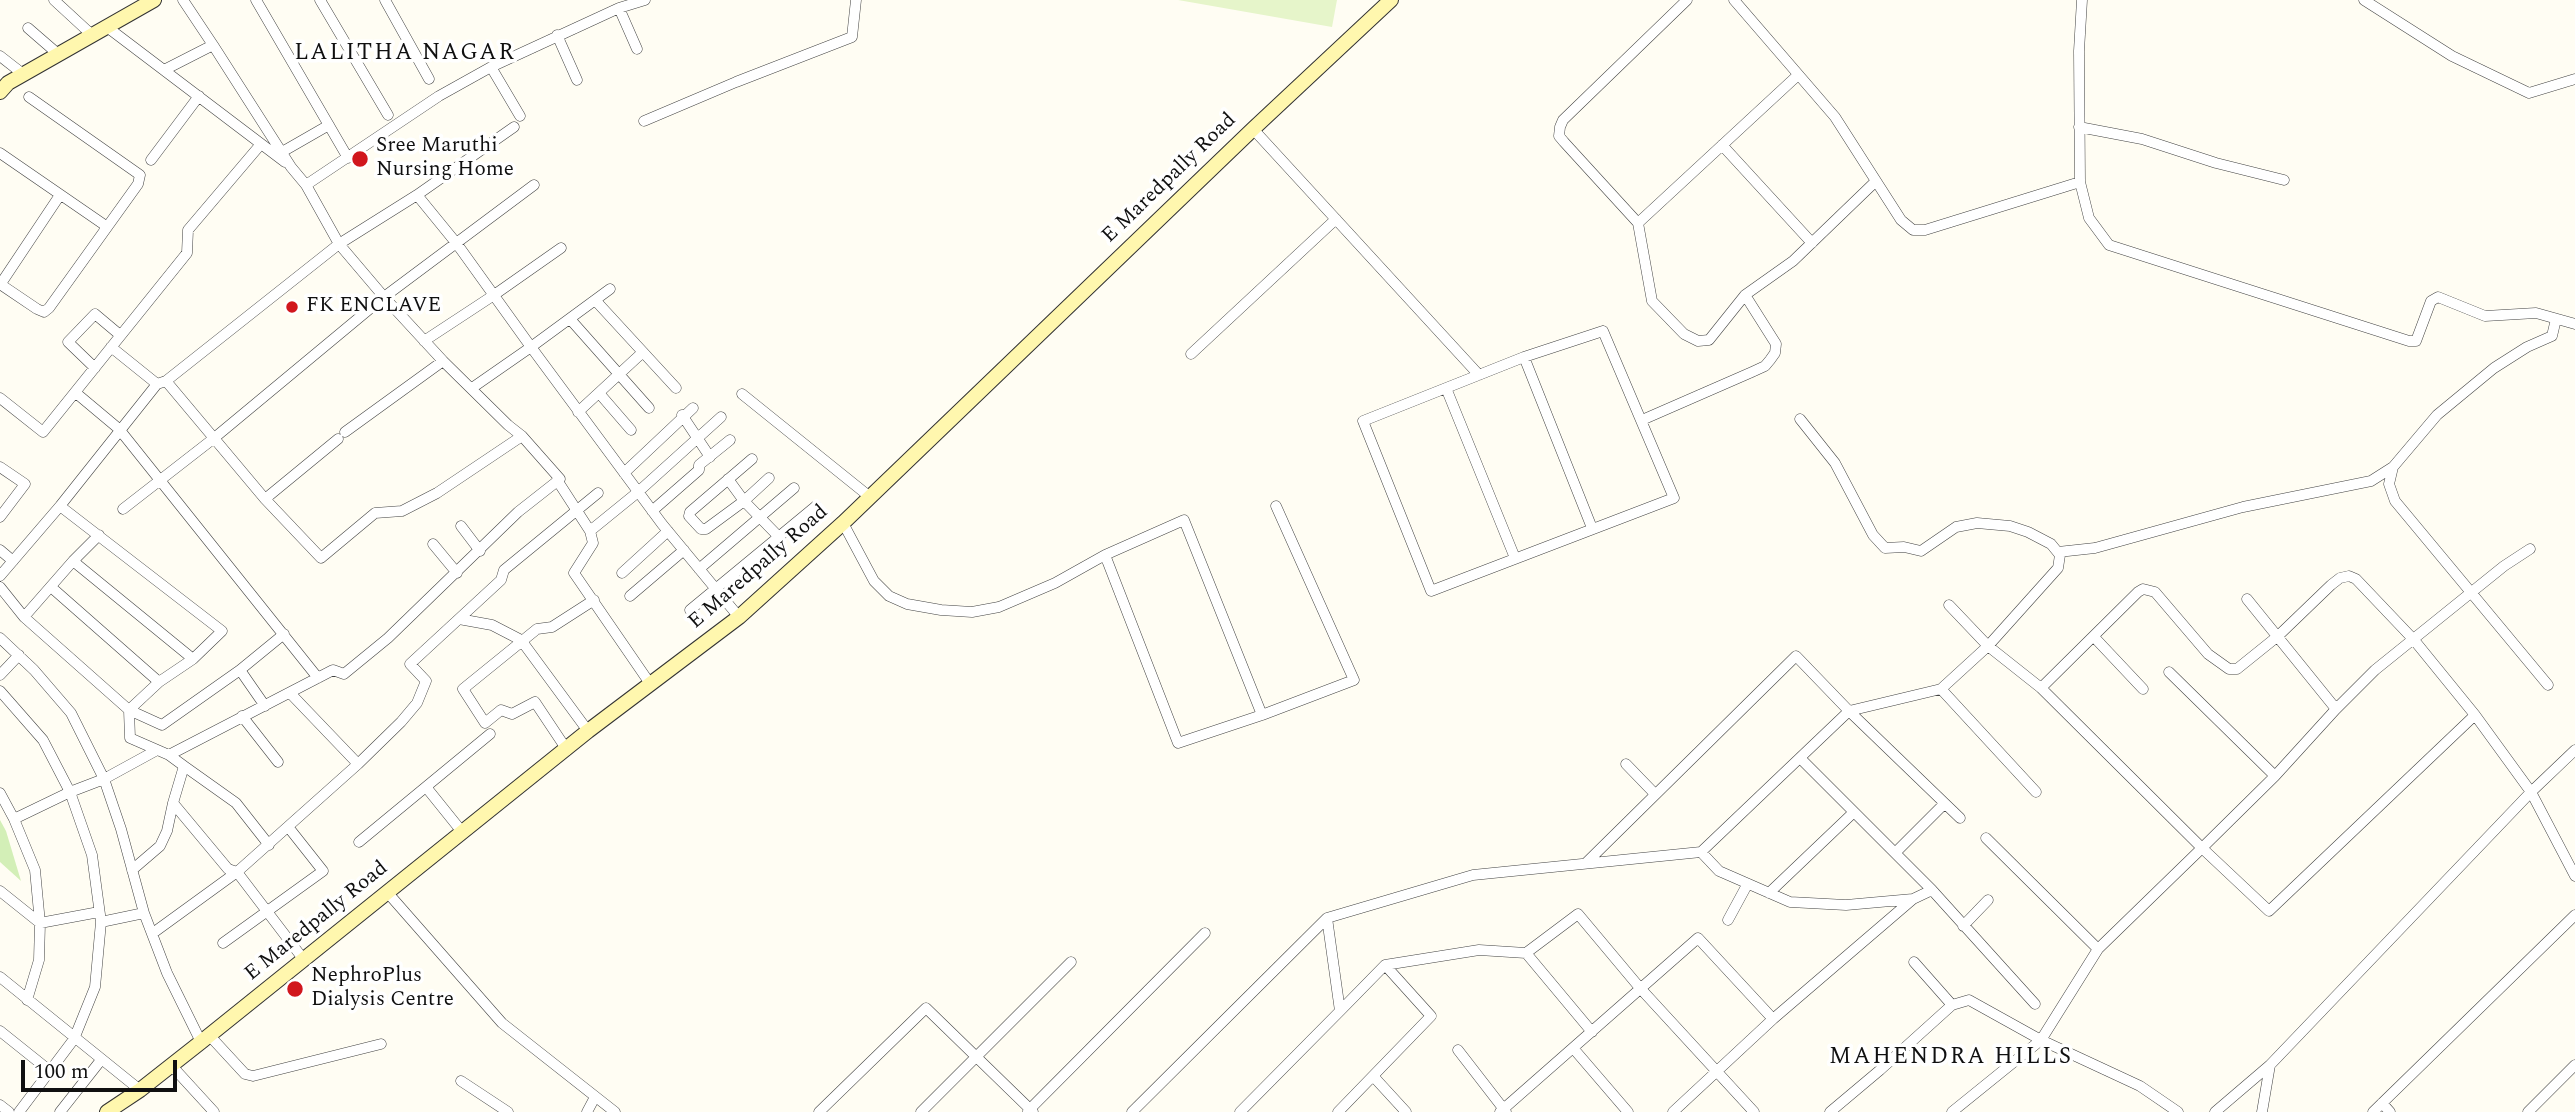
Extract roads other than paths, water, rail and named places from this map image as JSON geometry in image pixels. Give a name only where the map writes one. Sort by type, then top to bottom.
[{"type":"main road","points":[[0,92],[8,83],[23,74],[154,0]]},
{"type":"main road","name":"E Maredpally Road","points":[[107,1112],[140,1090],[589,731],[739,617],[843,523],[1391,0]]},
{"type":"street","points":[[169,755],[333,670],[344,674],[388,638],[518,512],[560,479],[523,436],[508,425],[443,362],[339,244],[306,185],[291,167],[183,0]]},
{"type":"street","points":[[256,0],[348,158]]},
{"type":"street","points":[[320,0],[388,115]]},
{"type":"street","points":[[385,0],[429,79]]},
{"type":"street","points":[[306,185],[439,96],[491,67],[619,8],[645,0]]},
{"type":"street","points":[[644,121],[852,37],[856,0]]},
{"type":"street","points":[[1687,0],[1563,120],[1560,127],[1559,136],[1638,223],[1651,301],[1693,340],[1709,340],[1745,295],[1793,261],[1876,181]]},
{"type":"street","points":[[1734,0],[1835,117],[1907,227],[1925,230],[2080,182]]},
{"type":"street","points":[[2082,0],[2080,182],[2089,218],[2109,245],[2409,341],[2416,341],[2431,301],[2438,297],[2495,318],[2536,313],[2575,324]]},
{"type":"street","points":[[2364,0],[2452,56],[2529,93],[2575,79]]},
{"type":"street","points":[[56,1],[92,35]]},
{"type":"street","points":[[619,8],[637,49]]},
{"type":"street","points":[[107,27],[291,167]]},
{"type":"street","points":[[28,28],[58,54]]},
{"type":"street","points":[[557,35],[577,80]]},
{"type":"street","points":[[164,70],[213,46]]},
{"type":"street","points":[[0,56],[23,74]]},
{"type":"street","points":[[491,67],[520,116]]},
{"type":"street","points":[[1638,223],[1798,75]]},
{"type":"street","points":[[151,160],[199,96]]},
{"type":"street","points":[[29,97],[140,175],[138,184],[44,312],[0,284],[60,195]]},
{"type":"street","points":[[282,152],[329,125]]},
{"type":"street","points":[[0,576],[60,506],[119,429],[162,383],[339,244],[417,195],[514,127]]},
{"type":"street","points":[[2079,127],[2142,138],[2216,163],[2284,180]]},
{"type":"street","points":[[1253,129],[1479,375]]},
{"type":"street","points":[[0,398],[43,432],[187,253],[188,230],[261,144]]},
{"type":"street","points":[[1722,145],[1812,243]]},
{"type":"street","points":[[0,153],[106,226]]},
{"type":"street","points":[[123,509],[213,439],[384,297],[534,185]]},
{"type":"street","points":[[417,195],[457,244],[652,511],[739,617]]},
{"type":"street","points":[[1191,354],[1336,219]]},
{"type":"street","points":[[424,341],[561,247]]},
{"type":"street","points":[[472,388],[610,289]]},
{"type":"street","points":[[1642,420],[1765,366],[1770,360],[1775,353],[1776,344],[1745,295]]},
{"type":"street","points":[[595,300],[676,388]]},
{"type":"street","points":[[95,368],[68,342],[95,314],[120,335]]},
{"type":"street","points":[[570,319],[649,408]]},
{"type":"street","points":[[2057,552],[2095,548],[2242,507],[2371,481],[2393,467],[2437,415],[2454,400],[2494,368],[2527,347],[2552,336],[2556,319]]},
{"type":"street","points":[[1603,331],[1674,498],[1431,591],[1363,421],[1524,357],[1603,331]]},
{"type":"street","points":[[111,347],[162,383],[321,558],[375,513],[402,511],[523,436]]},
{"type":"street","points":[[578,412],[643,352]]},
{"type":"street","points":[[1524,357],[1592,528]]},
{"type":"street","points":[[265,499],[341,435],[443,362]]},
{"type":"street","points":[[1446,387],[1515,558]]},
{"type":"street","points":[[76,393],[119,429],[318,678]]},
{"type":"street","points":[[599,393],[631,430]]},
{"type":"street","points":[[742,394],[870,496]]},
{"type":"street","points":[[624,473],[682,415],[693,408]]},
{"type":"street","points":[[682,415],[710,457]]},
{"type":"street","points":[[590,531],[721,417]]},
{"type":"street","points":[[1132,1112],[1327,918],[1473,874],[1701,852],[1849,711],[1941,689],[1988,646],[2058,568],[2060,555],[2051,544],[2010,526],[1977,523],[1956,527],[1921,551],[1904,547],[1885,548],[1873,536],[1835,463],[1800,419]]},
{"type":"street","points":[[652,511],[699,470],[699,465],[730,440]]},
{"type":"street","points":[[752,459],[690,512],[690,516],[703,530],[769,478]]},
{"type":"street","points":[[0,467],[24,484],[0,517]]},
{"type":"street","points":[[2393,467],[2389,484],[2395,501],[2548,685]]},
{"type":"street","points":[[728,479],[779,537]]},
{"type":"street","points":[[557,480],[590,531],[593,543],[574,573],[651,685]]},
{"type":"street","points":[[699,569],[794,488]]},
{"type":"street","points":[[153,933],[237,872],[289,828],[401,722],[417,702],[426,681],[410,664],[501,580],[504,570],[598,493]]},
{"type":"street","points":[[60,506],[222,631],[193,659],[159,681],[130,710],[130,738],[169,755],[236,803],[269,845]]},
{"type":"street","points":[[690,610],[816,506]]},
{"type":"street","points":[[1105,555],[1178,743],[1354,680],[1276,506]]},
{"type":"street","points":[[843,523],[874,581],[889,596],[907,604],[972,612],[999,607],[1055,583],[1105,555],[1184,520],[1262,715]]},
{"type":"street","points":[[460,526],[480,551]]},
{"type":"street","points":[[622,573],[668,531]]},
{"type":"street","points":[[24,617],[99,535]]},
{"type":"street","points":[[433,544],[457,573]]},
{"type":"street","points":[[1952,1112],[2041,1040],[2098,949],[2275,776],[2375,670],[2504,566],[2530,549]]},
{"type":"street","points":[[0,550],[13,561]]},
{"type":"street","points":[[630,596],[684,550]]},
{"type":"street","points":[[73,561],[193,659]]},
{"type":"street","points":[[2041,688],[2138,592],[2147,589],[2155,592],[2208,654],[2229,669],[2237,669],[2278,636],[2331,585],[2340,578],[2349,576],[2366,588],[2414,640],[2475,715],[2531,792],[2575,876]]},
{"type":"street","points":[[0,587],[24,617],[130,710],[162,725],[240,670],[284,634]]},
{"type":"street","points":[[51,587],[159,681]]},
{"type":"street","points":[[2247,599],[2336,709]]},
{"type":"street","points":[[567,750],[536,702],[512,714],[501,710],[485,723],[463,689],[537,629],[552,627],[594,600]]},
{"type":"street","points":[[1949,605],[1988,646],[2041,688],[2269,911],[2475,715]]},
{"type":"street","points":[[459,619],[492,625],[521,640],[589,731]]},
{"type":"street","points":[[2094,637],[2143,689]]},
{"type":"street","points":[[0,638],[19,655],[71,713],[104,779],[144,913],[167,973],[205,1038],[245,1074],[253,1076],[381,1044]]},
{"type":"street","points":[[0,675],[19,655]]},
{"type":"street","points":[[1585,863],[1796,656],[1960,818]]},
{"type":"street","points":[[240,670],[265,706]]},
{"type":"street","points":[[2169,672],[2275,776]]},
{"type":"street","points":[[1941,689],[2036,792]]},
{"type":"street","points":[[0,691],[43,740],[70,792],[92,855],[100,917],[95,986],[74,1039],[19,1112]]},
{"type":"street","points":[[290,693],[358,764]]},
{"type":"street","points":[[242,716],[278,762]]},
{"type":"street","points":[[359,842],[490,734]]},
{"type":"street","points":[[14,819],[104,779],[157,750]]},
{"type":"street","points":[[2215,1112],[2270,1065],[2531,792],[2575,750]]},
{"type":"street","points":[[1801,759],[1933,890],[2035,1004]]},
{"type":"street","points":[[1626,764],[1655,794]]},
{"type":"street","points":[[132,870],[160,846],[167,831],[184,766]]},
{"type":"street","points":[[426,787],[463,833]]},
{"type":"street","points":[[0,793],[35,870],[40,923],[39,960],[27,1000]]},
{"type":"street","points":[[173,803],[228,869],[237,872],[304,960]]},
{"type":"street","points":[[1895,852],[1944,804]]},
{"type":"street","points":[[1769,892],[1854,812]]},
{"type":"street","points":[[223,943],[323,871],[289,828]]},
{"type":"street","points":[[1986,838],[2098,949]]},
{"type":"street","points":[[1701,852],[1719,871],[1790,902],[1846,905],[1913,899]]},
{"type":"street","points":[[1728,920],[1747,885]]},
{"type":"street","points":[[1673,1112],[1773,1019],[1913,899],[1933,890]]},
{"type":"street","points":[[0,891],[40,923],[144,913]]},
{"type":"street","points":[[387,892],[502,1023],[615,1112]]},
{"type":"street","points":[[1963,926],[1988,900]]},
{"type":"street","points":[[1240,1112],[1385,965],[1479,950],[1526,953],[1578,914],[1640,988],[1754,1112]]},
{"type":"street","points":[[2373,1112],[2575,915]]},
{"type":"street","points":[[1327,918],[1340,1011]]},
{"type":"street","points":[[819,1112],[926,1008],[1030,1111],[1205,933]]},
{"type":"street","points":[[1458,1050],[1503,1111],[1698,938],[1773,1019]]},
{"type":"street","points":[[1526,953],[1592,1032]]},
{"type":"street","points":[[921,1112],[1071,962]]},
{"type":"street","points":[[1914,962],[1952,1004]]},
{"type":"street","points":[[1338,1112],[1432,1016],[1385,965]]},
{"type":"street","points":[[2,982],[140,1090]]},
{"type":"street","points":[[1830,1112],[1952,1004],[1969,1000],[2041,1040],[2140,1086],[2178,1112]]},
{"type":"street","points":[[0,1031],[50,1071]]},
{"type":"street","points":[[1573,1048],[1628,1112]]},
{"type":"street","points":[[60,1112],[101,1060]]},
{"type":"street","points":[[171,1065],[214,1112]]},
{"type":"street","points":[[2262,1112],[2270,1065]]},
{"type":"street","points":[[2528,1112],[2575,1065]]},
{"type":"street","points":[[1373,1076],[1405,1112]]},
{"type":"street","points":[[461,1081],[508,1112]]},
{"type":"street","points":[[587,1112],[595,1097]]},
{"type":"street","points":[[2382,1103],[2389,1112]]},
{"type":"street","points":[[0,1105],[9,1112]]},
{"type":"place","name":"Sree Maruthi Nursing Home","points":[[360,159]]},
{"type":"place","name":"FK ENCLAVE","points":[[292,307]]},
{"type":"place","name":"NephroPlus Dialysis Centre","points":[[295,989]]},
{"type":"district","name":"LALITHA NAGAR","points":[[405,54]]},
{"type":"district","name":"MAHENDRA HILLS","points":[[1951,1058]]}]
